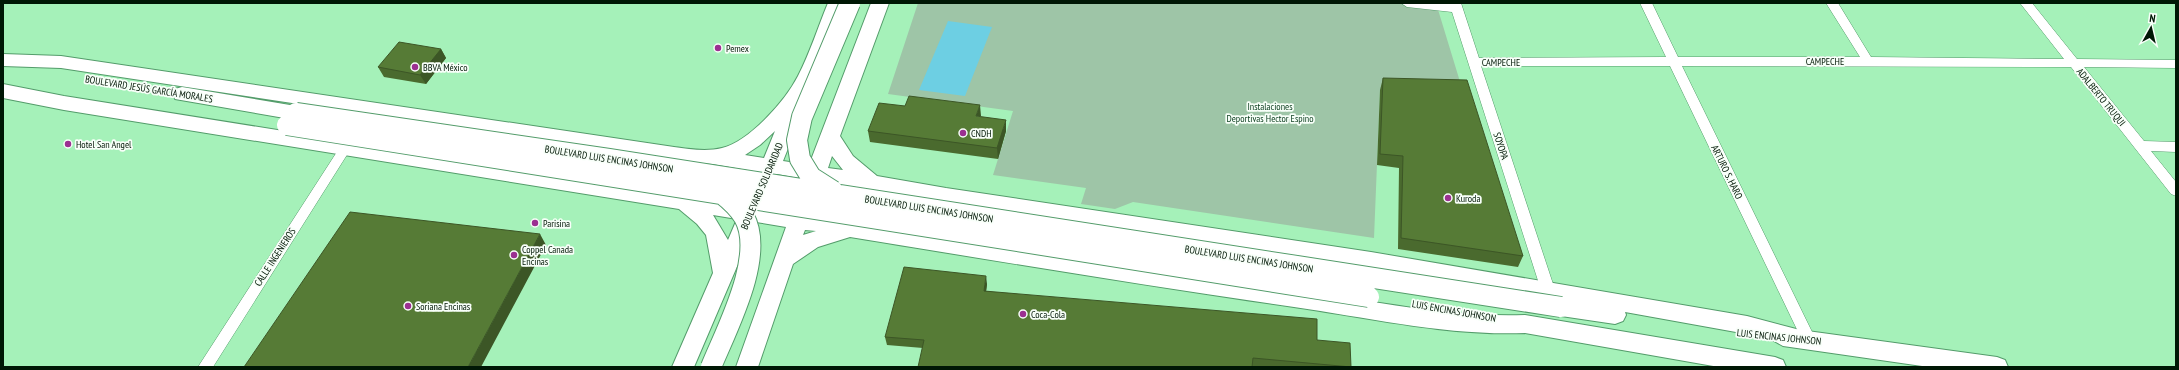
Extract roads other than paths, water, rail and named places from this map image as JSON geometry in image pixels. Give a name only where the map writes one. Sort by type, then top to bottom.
[{"type":"main road","name":"BOULEVARD SOLIDARIDAD","points":[[683,367],[771,166],[837,3]]},
{"type":"main road","points":[[850,3],[802,118],[797,140],[800,159],[811,177],[831,190],[956,231]]},
{"type":"main road","points":[[748,367],[798,221],[880,3]]},
{"type":"main road","points":[[3,60],[61,62],[635,148],[771,166],[1548,290],[1747,325],[1802,339]]},
{"type":"main road","name":"BOULEVARD JESÚS GARCÍA MORALES","points":[[3,64],[41,73],[291,119]]},
{"type":"main road","name":"BOULEVARD JESÚS GARCÍA MORALES","points":[[3,82],[291,119]]},
{"type":"main road","points":[[712,157],[726,154],[758,136],[770,126],[804,82]]},
{"type":"main road","points":[[3,91],[64,104],[346,147],[750,214],[1407,315],[1459,322],[1497,325],[1525,324],[1543,327]]},
{"type":"main road","name":"BOULEVARD LUIS ENCINAS JOHNSON","points":[[291,119],[956,231],[1369,296]]},
{"type":"main road","name":"BOULEVARD LUIS ENCINAS JOHNSON","points":[[291,119],[609,159],[1561,307]]},
{"type":"main road","points":[[830,136],[844,159],[853,169],[874,183]]},
{"type":"main road","points":[[609,159],[688,179],[713,187],[728,197],[741,212],[750,229],[752,250],[746,278],[711,367]]},
{"type":"main road","points":[[683,202],[699,213],[712,227],[720,245],[724,275]]},
{"type":"main road","points":[[785,259],[810,242],[833,234],[856,230]]},
{"type":"main road","name":"LUIS ENCINAS JOHNSON","points":[[1369,296],[1775,367]]},
{"type":"main road","name":"LUIS ENCINAS JOHNSON","points":[[1561,307],[1715,330],[1802,339],[1997,367]]},
{"type":"street","points":[[1406,3],[1456,6]]},
{"type":"street","name":"ARTURO S. HARO","points":[[1646,3],[1802,339]]},
{"type":"street","points":[[1832,3],[1868,61]]},
{"type":"street","name":"ADALBERTO TRUQUI","points":[[2026,3],[2176,191]]},
{"type":"street","name":"SOYOPA","points":[[1456,6],[1548,290]]},
{"type":"street","name":"CAMPECHE","points":[[1474,62],[1868,61],[2176,64]]},
{"type":"street","points":[[2141,146],[2176,147]]},
{"type":"street","name":"CALLE INGENIEROS","points":[[205,367],[346,147]]},
{"type":"water","points":[[948,21],[992,27],[965,96],[919,90]]},
{"type":"place","name":"Pemex","points":[[718,48]]},
{"type":"place","name":"BBVA México","points":[[415,67]]},
{"type":"place","name":"CNDH","points":[[963,133]]},
{"type":"place","name":"Hotel San Angel","points":[[68,144]]},
{"type":"place","name":"Kuroda","points":[[1448,198]]},
{"type":"place","name":"Parisina","points":[[535,223]]},
{"type":"place","name":"Coppel Canada Encinas","points":[[514,255]]},
{"type":"place","name":"Soriana Encinas","points":[[408,306]]},
{"type":"place","name":"Coca-Cola","points":[[1023,314]]},
{"type":"park label","name":"Instalaciones Deportivas Hector Espino","points":[[1270,112]]}]
